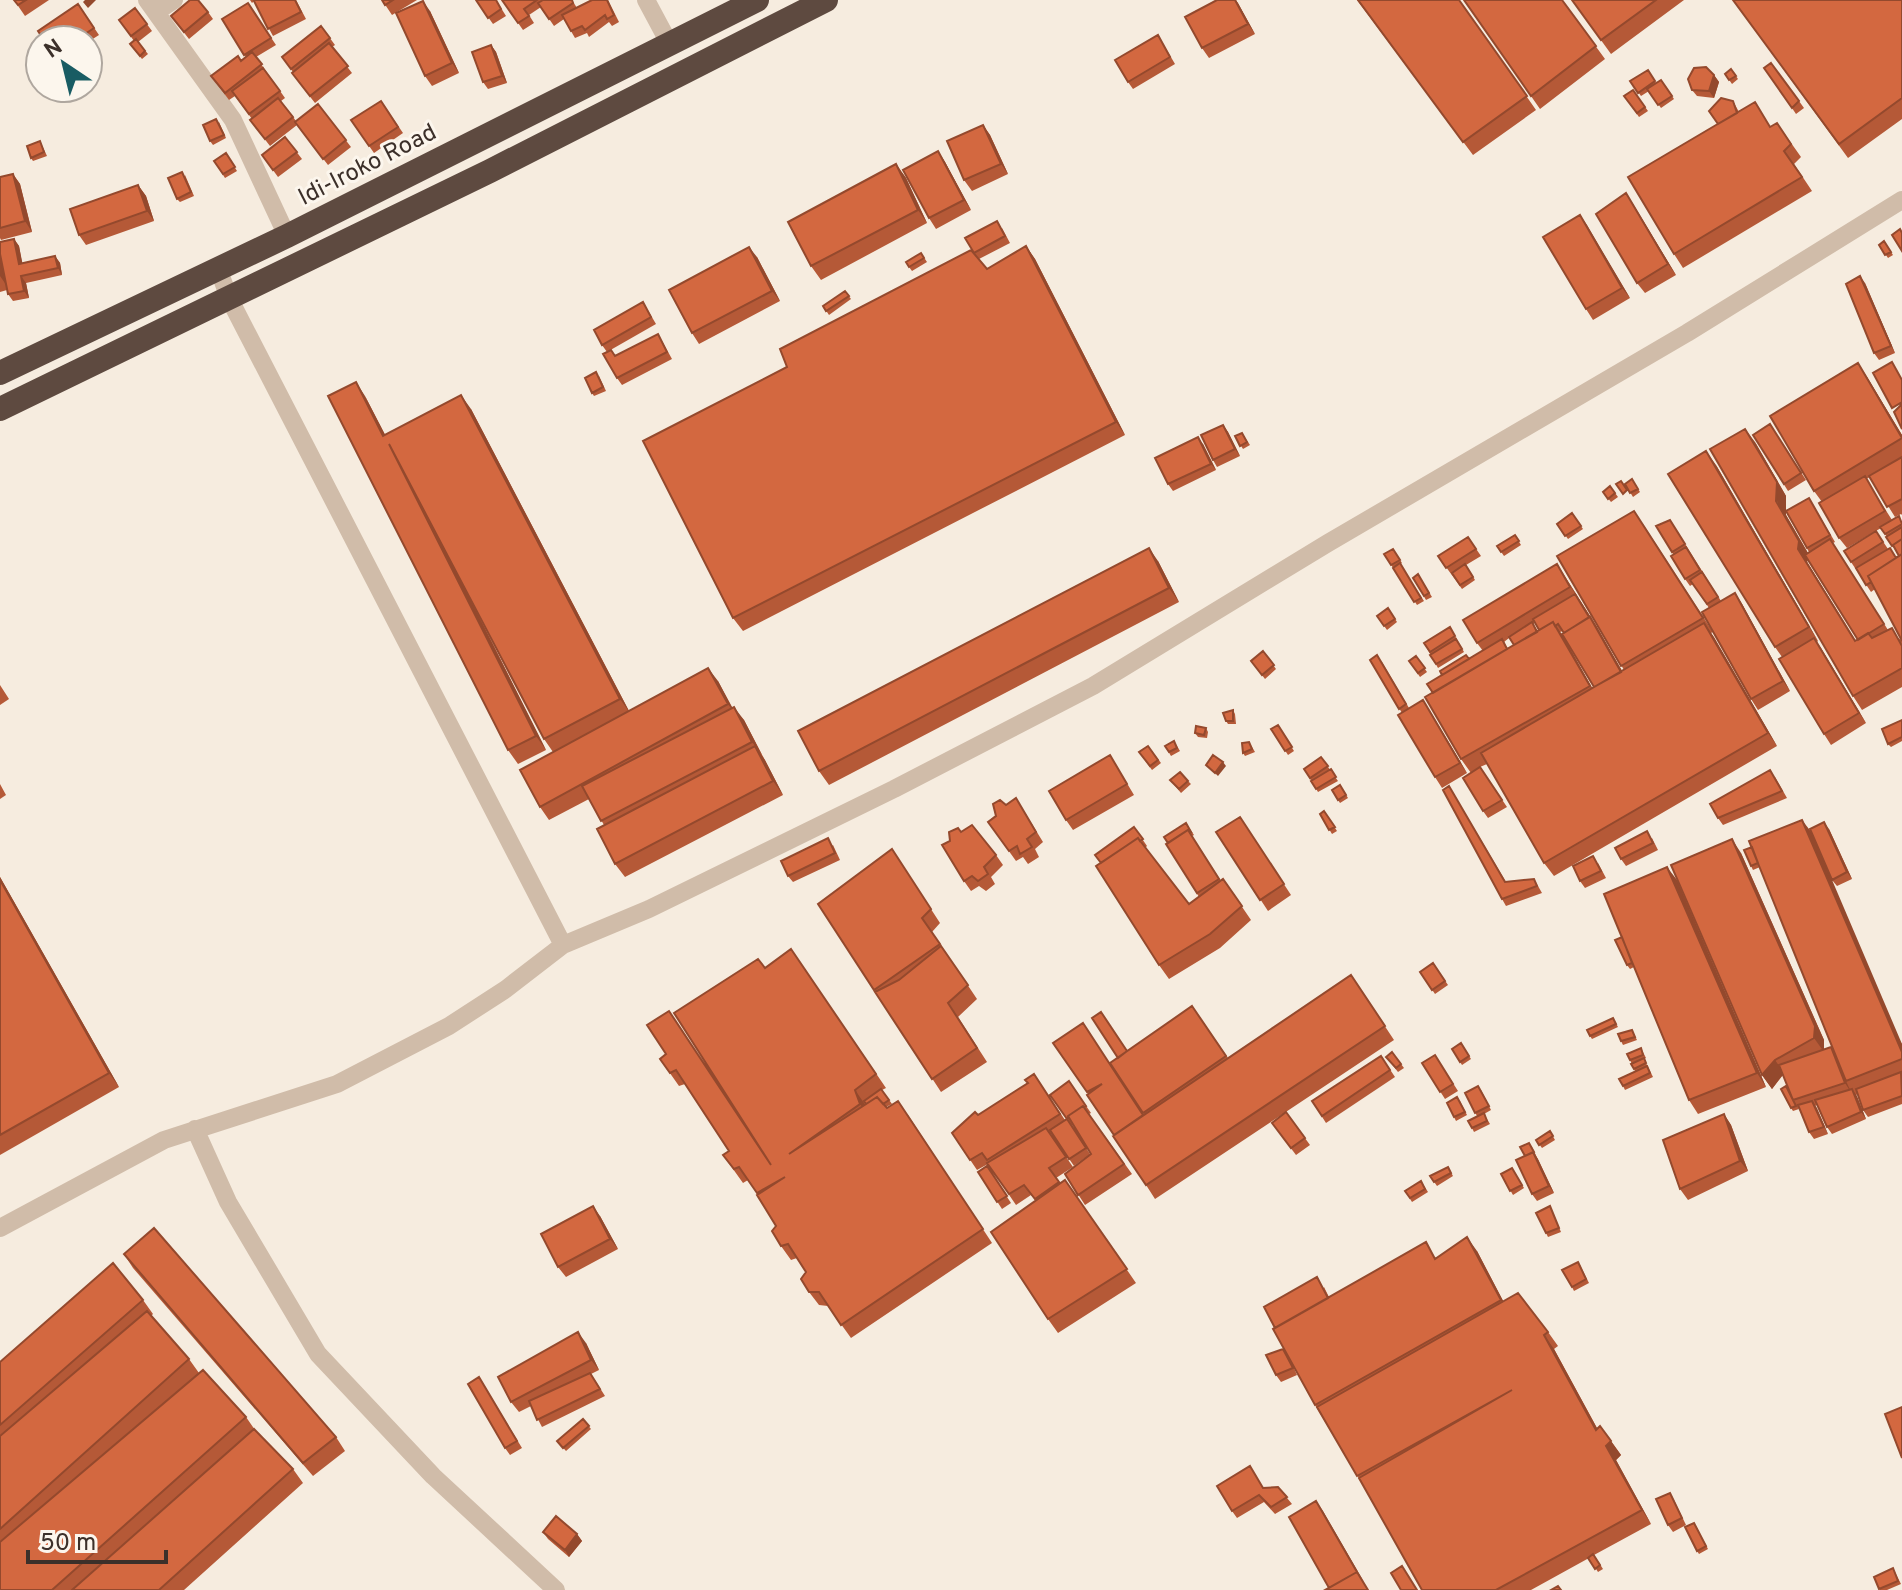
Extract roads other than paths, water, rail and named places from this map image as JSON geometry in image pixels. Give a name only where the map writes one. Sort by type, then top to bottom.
[{"type":"highway","name":"Idi-Iroko Road","points":[[0,373],[287,236],[757,0]]},
{"type":"highway","points":[[0,409],[826,0]]},
{"type":"street","points":[[174,0],[152,6],[233,120],[287,236]]},
{"type":"street","points":[[646,0],[669,43]]},
{"type":"street","points":[[0,1228],[164,1140],[337,1084],[449,1026],[506,989],[563,945],[649,909],[894,789],[1093,686],[1328,543],[1687,333],[1902,200]]},
{"type":"street","points":[[218,268],[229,298],[563,945]]},
{"type":"street","points":[[195,1129],[228,1202],[318,1354],[433,1476],[556,1590]]}]
